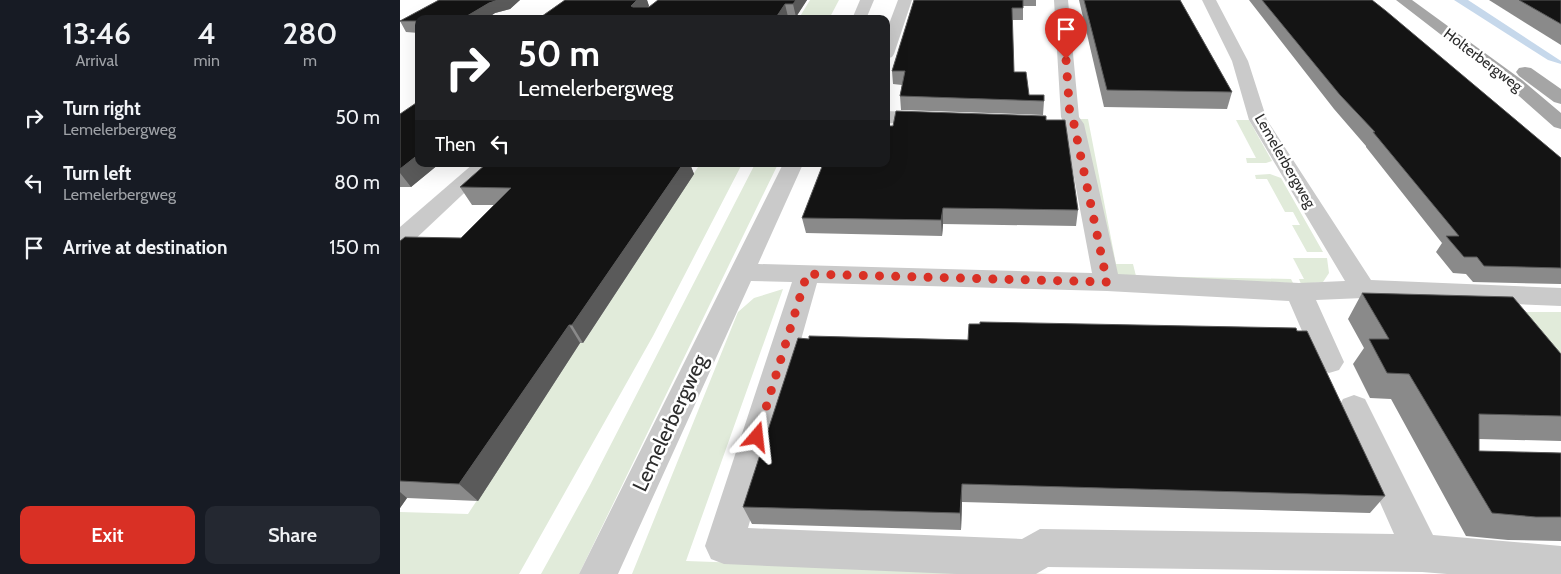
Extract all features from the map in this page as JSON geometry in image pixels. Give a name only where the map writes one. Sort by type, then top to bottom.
[{"type":"main road","name":"Holterbergweg","points":[[1403,0],[1516,84],[1539,92]]},
{"type":"main road","name":"Holterbergweg","points":[[1439,9],[1539,92],[1543,109],[1561,123]]},
{"type":"main road","points":[[1539,92],[1561,85]]},
{"type":"main road","points":[[1539,92],[1561,99]]},
{"type":"street","points":[[861,15],[867,0]]},
{"type":"street","points":[[890,43],[905,0]]},
{"type":"street","points":[[1061,0],[1070,117],[1074,124],[1107,282]]},
{"type":"street","name":"Lemelerbergweg","points":[[1209,0],[1240,61],[1258,120],[1363,289]]},
{"type":"street","points":[[890,117],[946,119]]},
{"type":"street","points":[[1054,123],[1074,124]]},
{"type":"street","points":[[400,240],[482,167]]},
{"type":"street","name":"Lemelerbergweg","points":[[598,574],[792,167]]},
{"type":"street","points":[[741,272],[1107,282],[1298,292],[1363,289],[1561,297]]},
{"type":"street","points":[[807,274],[724,546],[1028,558],[1040,548],[1422,553],[1561,565]]},
{"type":"street","points":[[1298,292],[1329,362]]},
{"type":"street","points":[[1491,294],[1514,323]]},
{"type":"street","points":[[1354,408],[1422,553]]},
{"type":"green space","points":[[810,0],[839,0],[831,15],[801,15]]},
{"type":"green space","points":[[1077,119],[1088,119],[1116,264],[1133,264],[1136,276],[1291,279],[1293,283],[1118,278]]},
{"type":"green space","points":[[1236,120],[1249,120],[1272,161],[1266,163],[1247,163],[1246,158],[1256,158]]},
{"type":"green space","points":[[698,167],[740,167],[653,336],[519,574],[400,574],[400,512],[468,514],[565,366],[524,341],[583,343]]},
{"type":"green space","points":[[753,167],[777,167],[579,574],[541,574],[590,485]]},
{"type":"green space","points":[[1270,174],[1281,178],[1323,252],[1307,252],[1292,225],[1300,225],[1293,212],[1285,212],[1267,179],[1256,179],[1255,175]]},
{"type":"green space","points":[[1293,258],[1327,258],[1329,273],[1323,282],[1301,284],[1299,279],[1304,279]]},
{"type":"green space","points":[[783,289],[686,561],[1050,574],[632,574],[738,312],[754,298]]},
{"type":"green space","points":[[1524,312],[1561,312],[1561,355]]},
{"type":"water","points":[[1454,0],[1468,0],[1561,61],[1561,64],[1548,60]]},
{"type":"building","points":[[439,0],[498,0],[469,15],[415,15],[415,21],[400,21]]},
{"type":"building","points":[[565,0],[637,0],[631,6],[649,7],[658,0],[796,0],[793,4],[785,4],[778,15],[544,15]]},
{"type":"building","points":[[914,0],[1023,0],[1023,8],[1012,8],[1014,72],[1026,72],[1029,95],[1044,95],[1044,101],[900,96],[905,71],[892,71]]},
{"type":"building","points":[[1084,0],[1180,0],[1232,92],[1107,90]]},
{"type":"building","points":[[1262,0],[1372,0],[1561,158],[1561,268],[1484,266],[1477,257],[1464,257],[1446,236],[1459,236],[1373,132],[1375,132],[1340,95]]},
{"type":"building","points":[[1519,0],[1561,0],[1561,24]]},
{"type":"building","points":[[415,104],[415,157],[400,169],[400,114]]},
{"type":"building","points":[[896,111],[1046,116],[1046,120],[1065,120],[1078,210],[943,208],[941,220],[802,218],[822,167],[890,167],[890,126],[893,126]]},
{"type":"building","points":[[483,167],[681,167],[459,484],[400,481],[400,241],[405,237],[461,238],[511,188],[460,187]]},
{"type":"building","points":[[1362,293],[1513,297],[1561,354],[1561,416],[1479,414],[1479,451],[1561,453],[1561,517],[1492,513],[1409,374],[1387,373],[1369,339],[1389,339]]},
{"type":"building","points":[[980,322],[1296,328],[1297,331],[1307,331],[1385,496],[962,484],[960,513],[743,507],[798,338],[809,339],[809,336],[968,340],[969,324],[980,324]]},
{"type":"route","points":[[757,437],[807,274],[1107,282],[1074,124],[1070,117],[1066,59]]}]
